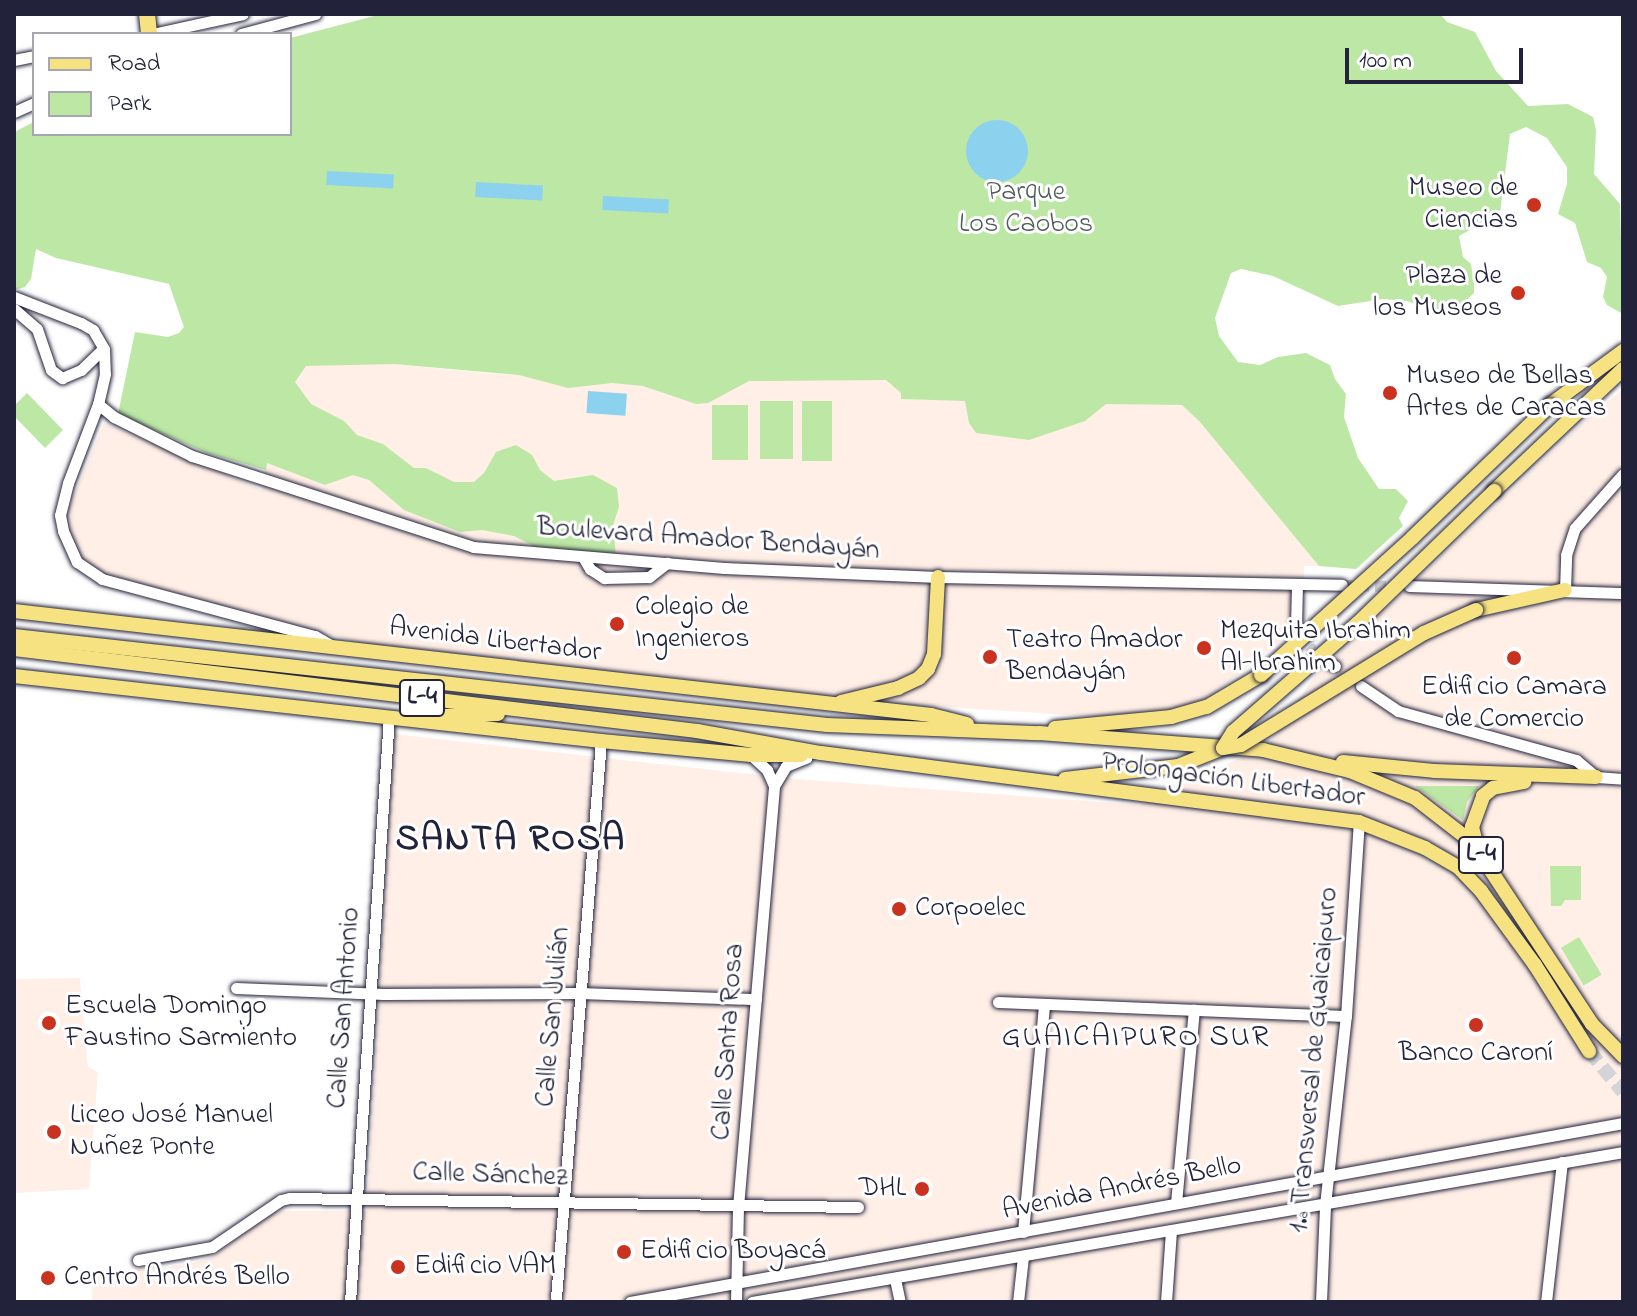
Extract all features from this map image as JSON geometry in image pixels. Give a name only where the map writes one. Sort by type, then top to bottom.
[{"type":"main road","name":"L-4","points":[[1039,733],[1090,723],[1171,717],[1207,707],[1261,675],[1550,405],[1623,351]]},
{"type":"main road","points":[[1223,748],[1233,732],[1358,623],[1623,369]]},
{"type":"main road","points":[[826,704],[898,688],[919,678],[928,669],[934,654],[938,577]]},
{"type":"main road","points":[[1053,782],[1178,766],[1223,748],[1241,745],[1357,671],[1424,633],[1476,610],[1565,590]]},
{"type":"main road","name":"Avenida Libertador","points":[[14,611],[931,715],[1017,732]]},
{"type":"main road","name":"Avenida Libertador","points":[[14,636],[827,725],[1039,733]]},
{"type":"main road","name":"L-4","points":[[17,650],[697,731],[821,753],[1053,782]]},
{"type":"main road","name":"L-4","points":[[369,674],[493,667]]},
{"type":"main road","name":"L-4","points":[[14,676],[601,741],[751,755],[821,753]]},
{"type":"main road","points":[[260,679],[280,706]]},
{"type":"main road","points":[[366,692],[385,706],[389,717]]},
{"type":"main road","name":"L-4","points":[[407,719],[547,713]]},
{"type":"main road","name":"Prolongación Libertador","points":[[1039,733],[1263,750],[1350,771],[1404,793],[1451,825],[1478,851],[1592,1024],[1623,1056]]},
{"type":"main road","name":"L-4","points":[[1263,750],[1380,767],[1596,777]]},
{"type":"main road","points":[[1478,851],[1472,827],[1473,817],[1483,796],[1493,788],[1512,782],[1582,783],[1596,777]]},
{"type":"main road","name":"Prolongación Libertador","points":[[1053,782],[1359,822],[1425,848],[1459,868],[1481,891],[1535,965],[1589,1051]]},
{"type":"street","points":[[149,26],[243,14]]},
{"type":"street","points":[[248,32],[315,14]]},
{"type":"street","points":[[14,297],[81,323],[93,330],[104,349],[105,374],[98,404],[68,483],[60,515],[63,531],[77,562],[102,579],[303,633],[336,648]]},
{"type":"street","points":[[14,309],[37,329],[51,370],[62,378],[91,364],[104,349]]},
{"type":"street","name":"Boulevard Amador Bendayán","points":[[98,404],[114,417],[192,456],[456,543],[667,563],[938,577],[1342,585]]},
{"type":"street","points":[[1565,590],[1566,555],[1575,528],[1623,474]]},
{"type":"street","points":[[583,557],[590,569],[604,578],[649,577],[667,563]]},
{"type":"street","points":[[1296,626],[1297,584]]},
{"type":"street","points":[[1409,586],[1623,593]]},
{"type":"street","points":[[1361,686],[1398,711],[1576,760],[1596,777],[1623,779]]},
{"type":"street","name":"Calle San Antonio","points":[[350,1302],[389,717]]},
{"type":"street","name":"Calle San Julián","points":[[556,1298],[601,741]]},
{"type":"street","points":[[774,786],[786,766],[821,753]]},
{"type":"street","points":[[751,755],[767,770],[774,786]]},
{"type":"street","name":"Calle Santa Rosa","points":[[736,1302],[738,1207],[774,786]]},
{"type":"street","name":"1.ª Transversal de Guaicaipuro","points":[[1321,1302],[1325,1205],[1346,1016],[1359,822]]},
{"type":"street","points":[[236,988],[756,999]]},
{"type":"street","points":[[998,1002],[1346,1016]]},
{"type":"street","points":[[1023,1232],[1044,1005]]},
{"type":"street","points":[[1176,1203],[1194,1010]]},
{"type":"street","name":"Avenida Andrés Bello","points":[[630,1302],[1623,1123]]},
{"type":"street","name":"Avenida Andrés Bello","points":[[752,1302],[1623,1152]]},
{"type":"street","points":[[1546,1302],[1562,1162]]},
{"type":"street","name":"Calle Sánchez","points":[[138,1260],[212,1247],[281,1200],[357,1197],[858,1207]]},
{"type":"street","points":[[1166,1302],[1171,1230]]},
{"type":"street","points":[[1018,1302],[1023,1257]]},
{"type":"street","points":[[895,1279],[900,1302]]},
{"type":"shaded area","points":[[286,347],[394,364],[496,374],[902,380],[902,399],[1195,405],[1319,566],[1304,566],[1303,623],[1212,695],[1183,711],[1147,720],[805,698],[421,653],[358,642],[102,577],[78,557],[68,531],[67,512],[104,423],[262,490]]},
{"type":"shaded area","points":[[1623,389],[1623,1302],[92,1302],[93,1270],[162,1268],[193,1263],[214,1256],[273,1211],[367,1211],[394,734],[783,778],[1139,805],[1268,745],[1314,677],[1583,422]]},
{"type":"shaded area","points":[[80,978],[88,1067],[98,1072],[89,1189],[14,1193],[14,979]]},
{"type":"green space","name":"Parque Los Caobos","points":[[382,14],[1440,14],[1447,22],[1475,32],[1496,71],[1528,106],[1568,104],[1593,117],[1596,130],[1594,174],[1620,204],[1623,314],[1607,305],[1603,297],[1607,277],[1601,268],[1587,262],[1575,223],[1558,214],[1567,184],[1567,167],[1547,138],[1526,127],[1510,134],[1500,213],[1459,236],[1463,257],[1471,264],[1474,293],[1459,307],[1435,311],[1407,301],[1383,299],[1338,306],[1273,276],[1241,269],[1231,273],[1215,318],[1219,336],[1238,362],[1260,365],[1278,357],[1306,353],[1330,365],[1346,394],[1344,417],[1358,458],[1379,489],[1396,489],[1408,501],[1399,518],[1403,526],[1356,569],[1319,566],[1200,422],[1182,405],[1106,404],[1085,421],[1029,440],[976,433],[969,423],[965,401],[901,399],[901,393],[886,380],[749,381],[708,403],[696,404],[643,386],[612,383],[568,388],[519,375],[394,364],[306,366],[295,382],[311,404],[344,421],[357,435],[383,444],[414,468],[426,468],[454,482],[474,482],[484,473],[496,452],[516,445],[532,455],[540,470],[554,481],[593,475],[617,488],[619,507],[613,525],[616,557],[546,552],[514,536],[482,530],[460,532],[404,510],[369,480],[353,475],[325,485],[267,463],[266,470],[207,453],[118,414],[135,332],[168,337],[179,333],[184,327],[169,284],[56,258],[36,249],[31,279],[25,287],[14,290],[14,133],[32,123],[32,136],[292,136],[292,37]]},
{"type":"green space","points":[[27,393],[63,430],[45,448],[14,416],[14,406]]},
{"type":"green space","points":[[760,401],[793,401],[793,459],[760,459]]},
{"type":"green space","points":[[802,401],[832,401],[832,461],[802,461]]},
{"type":"green space","points":[[712,405],[748,405],[748,460],[712,460]]},
{"type":"green space","points":[[1415,786],[1479,786],[1467,802],[1463,820]]},
{"type":"green space","points":[[1550,866],[1581,866],[1581,900],[1565,900],[1561,906],[1551,906]]},
{"type":"green space","points":[[1579,937],[1602,975],[1584,986],[1561,948]]},
{"type":"water","points":[[997,120],[1009,122],[1019,129],[1026,139],[1026,163],[1019,173],[1009,180],[997,182],[985,180],[975,173],[968,163],[966,151],[968,139],[975,129],[985,122]]},
{"type":"water","points":[[327,171],[394,175],[393,188],[326,185]]},
{"type":"water","points":[[476,182],[543,186],[542,200],[475,197]]},
{"type":"water","points":[[603,196],[669,199],[668,213],[602,210]]},
{"type":"water","points":[[588,391],[627,394],[625,416],[586,413]]},
{"type":"tunnel","points":[[1342,585],[1400,586]]},
{"type":"tunnel","points":[[1296,626],[1298,634],[1313,650]]},
{"type":"tunnel","points":[[1589,1051],[1623,1092]]},
{"type":"place","name":"Museo de Ciencias","points":[[1534,205]]},
{"type":"place","name":"Plaza de los Museos","points":[[1518,293]]},
{"type":"place","name":"Museo de Bellas Artes de Caracas","points":[[1390,393]]},
{"type":"place","name":"Colegio de Ingenieros","points":[[617,624]]},
{"type":"place","name":"Mezquita Ibrahim Al-lbrahim","points":[[1204,648]]},
{"type":"place","name":"Teatro Amador Bendayán","points":[[990,657]]},
{"type":"place","name":"Edificio Camara de Comercio","points":[[1514,658]]},
{"type":"place","name":"Corpoelec","points":[[899,909]]},
{"type":"place","name":"Escuela Domingo Faustino Sarmiento","points":[[49,1023]]},
{"type":"place","name":"Banco Caroní","points":[[1476,1025]]},
{"type":"place","name":"Liceo José Manuel Nuñez Ponte","points":[[54,1132]]},
{"type":"place","name":"DHL","points":[[922,1189]]},
{"type":"place","name":"Edificio Boyacá","points":[[624,1252]]},
{"type":"place","name":"Edificio VAM","points":[[398,1267]]},
{"type":"place","name":"Centro Andrés Bello","points":[[48,1278]]},
{"type":"district","name":"SANTA ROSA","points":[[511,841]]},
{"type":"district","name":"GUAICAIPURO SUR","points":[[1136,1038]]}]
